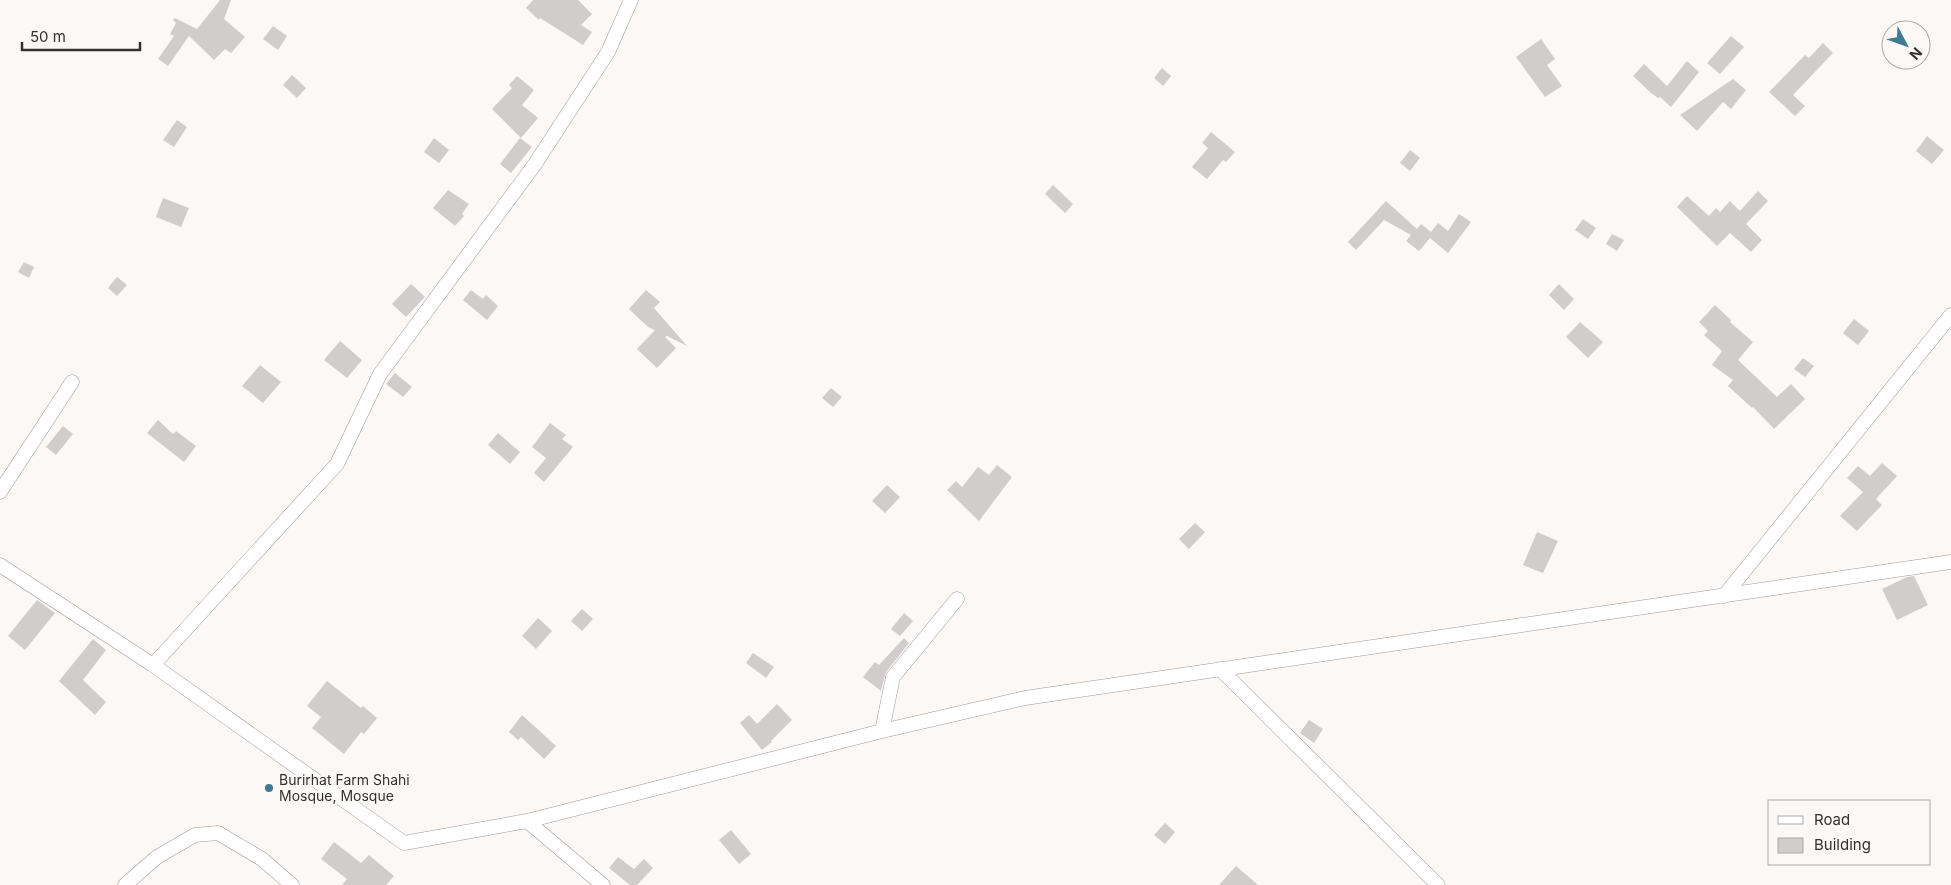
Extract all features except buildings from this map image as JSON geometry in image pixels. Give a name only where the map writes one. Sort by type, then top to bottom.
[{"type":"street","points":[[153,666],[337,464],[380,374],[535,164],[608,52],[631,0]]},
{"type":"street","points":[[1724,596],[1951,315]]},
{"type":"street","points":[[0,492],[72,382]]},
{"type":"street","points":[[0,565],[153,666],[404,843],[527,821],[882,731],[1025,698],[1951,562]]},
{"type":"street","points":[[882,731],[892,677],[957,599]]},
{"type":"street","points":[[1220,669],[1438,885]]},
{"type":"street","points":[[527,821],[603,885]]},
{"type":"street","points":[[124,885],[157,857],[196,835],[218,833],[262,859],[292,885]]},
{"type":"place","name":"Burirhat Farm Shahi Mosque, Mosque","points":[[269,788]]}]
